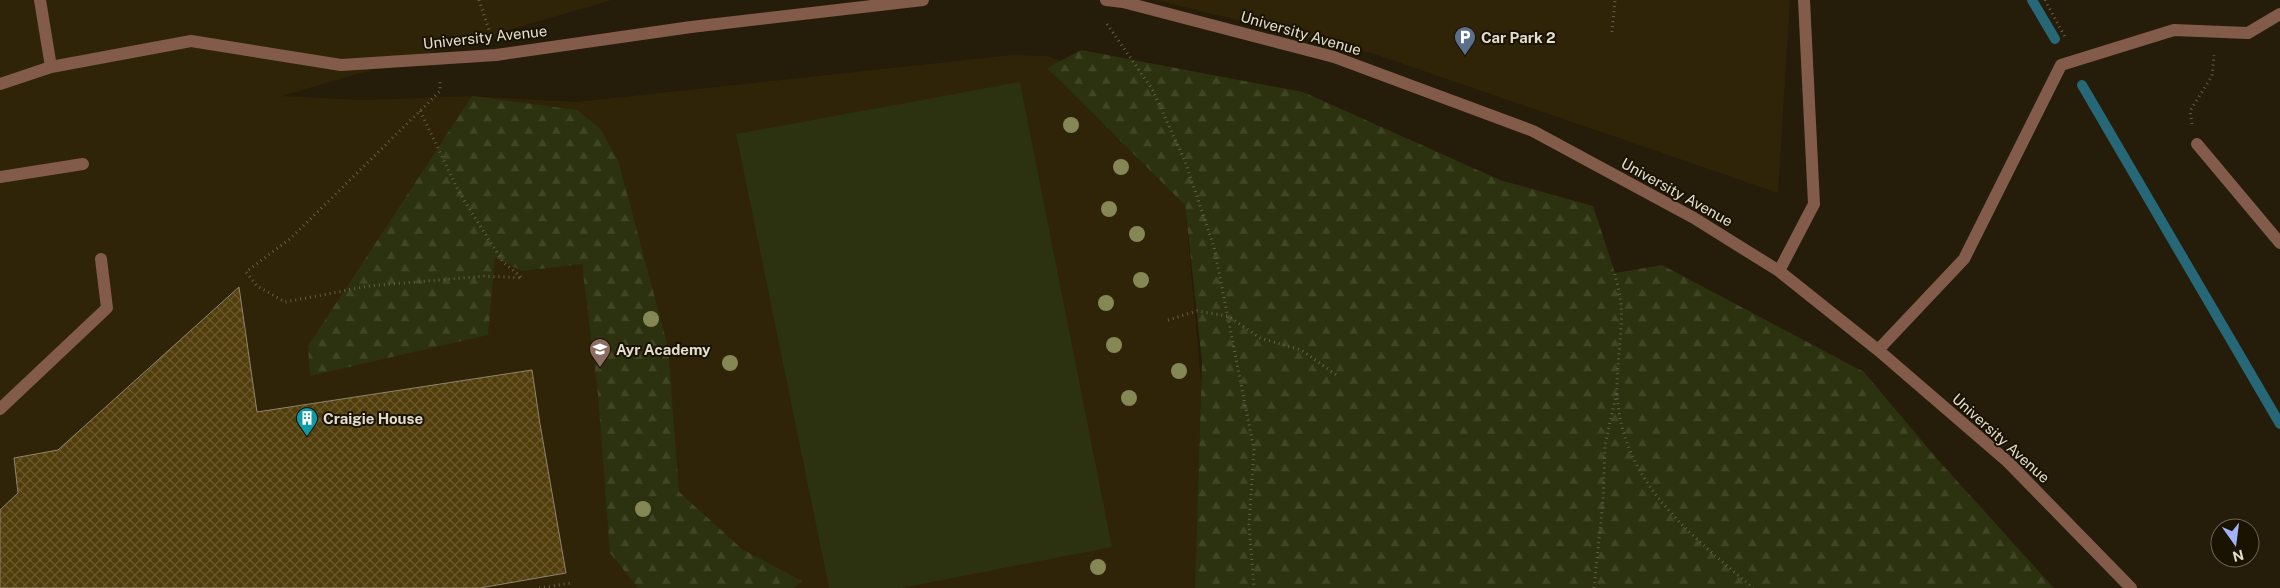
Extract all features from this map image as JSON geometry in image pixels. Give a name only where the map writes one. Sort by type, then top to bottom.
[{"type":"street","points":[[40,0],[51,67]]},
{"type":"street","name":"University Avenue","points":[[0,84],[51,67],[191,41],[341,65],[496,55],[699,26],[923,0]]},
{"type":"street","name":"University Avenue","points":[[1106,0],[1123,2],[1334,56],[1533,131],[1694,218],[1779,271],[1878,350],[2008,462],[2131,588]]},
{"type":"street","points":[[1779,271],[1814,204],[1804,0]]},
{"type":"street","points":[[1878,350],[1964,259],[2061,65],[2174,30],[2248,33],[2280,14]]},
{"type":"street","points":[[2197,144],[2280,243]]},
{"type":"street","points":[[0,177],[83,164]]},
{"type":"street","points":[[0,409],[107,308],[101,258]]},
{"type":"path","points":[[479,0],[496,55]]},
{"type":"path","points":[[1612,32],[1615,0]]},
{"type":"path","points":[[2045,0],[2077,59]]},
{"type":"path","points":[[1106,21],[1152,89],[1185,161],[1214,248],[1254,450],[1249,524],[1254,588]]},
{"type":"path","points":[[2197,144],[2190,111],[2212,76],[2212,58],[2222,32]]},
{"type":"path","points":[[420,111],[460,194],[502,262],[522,278],[485,276],[369,286],[285,302],[257,286],[246,272],[291,238],[440,91],[441,59]]},
{"type":"path","points":[[1594,588],[1603,501],[1606,445],[1617,388],[1621,302],[1615,274]]},
{"type":"path","points":[[1168,320],[1197,311],[1228,316],[1260,338],[1301,350],[1338,376]]},
{"type":"path","points":[[1617,388],[1622,422],[1634,463],[1663,506],[1712,553],[1753,588]]},
{"type":"path","points":[[539,588],[570,582]]},
{"type":"shaded area","name":"Ayr Academy","points":[[0,0],[612,0],[282,96],[362,100],[472,96],[576,102],[1012,55],[1047,56],[1077,67],[1185,205],[1220,588],[0,588]]},
{"type":"shaded area","points":[[1156,0],[1790,0],[1778,193],[1374,54]]},
{"type":"green space","points":[[1081,50],[1303,92],[1500,180],[1593,206],[1615,273],[1662,265],[1864,372],[1938,460],[2054,588],[1195,588],[1202,362],[1185,205],[1047,68]]},
{"type":"green space","points":[[1020,82],[1112,547],[902,588],[829,588],[736,134]]},
{"type":"green space","points":[[472,96],[577,110],[600,128],[618,160],[668,347],[679,492],[742,549],[802,581],[793,588],[638,588],[610,553],[598,395],[582,264],[522,271],[495,258],[488,335],[310,376],[308,346]]},
{"type":"building","name":"Craigie House","points":[[239,287],[257,412],[532,370],[566,573],[480,588],[0,588],[0,510],[18,493],[14,458],[58,450]]},
{"type":"waterway","points":[[2032,0],[2055,39]]},
{"type":"waterway","points":[[2082,85],[2280,424]]},
{"type":"place","name":"Car Park 2","points":[[1465,56]]},
{"type":"place","name":"Ayr Academy","points":[[600,368]]},
{"type":"place","name":"Craigie House","points":[[307,437]]}]
